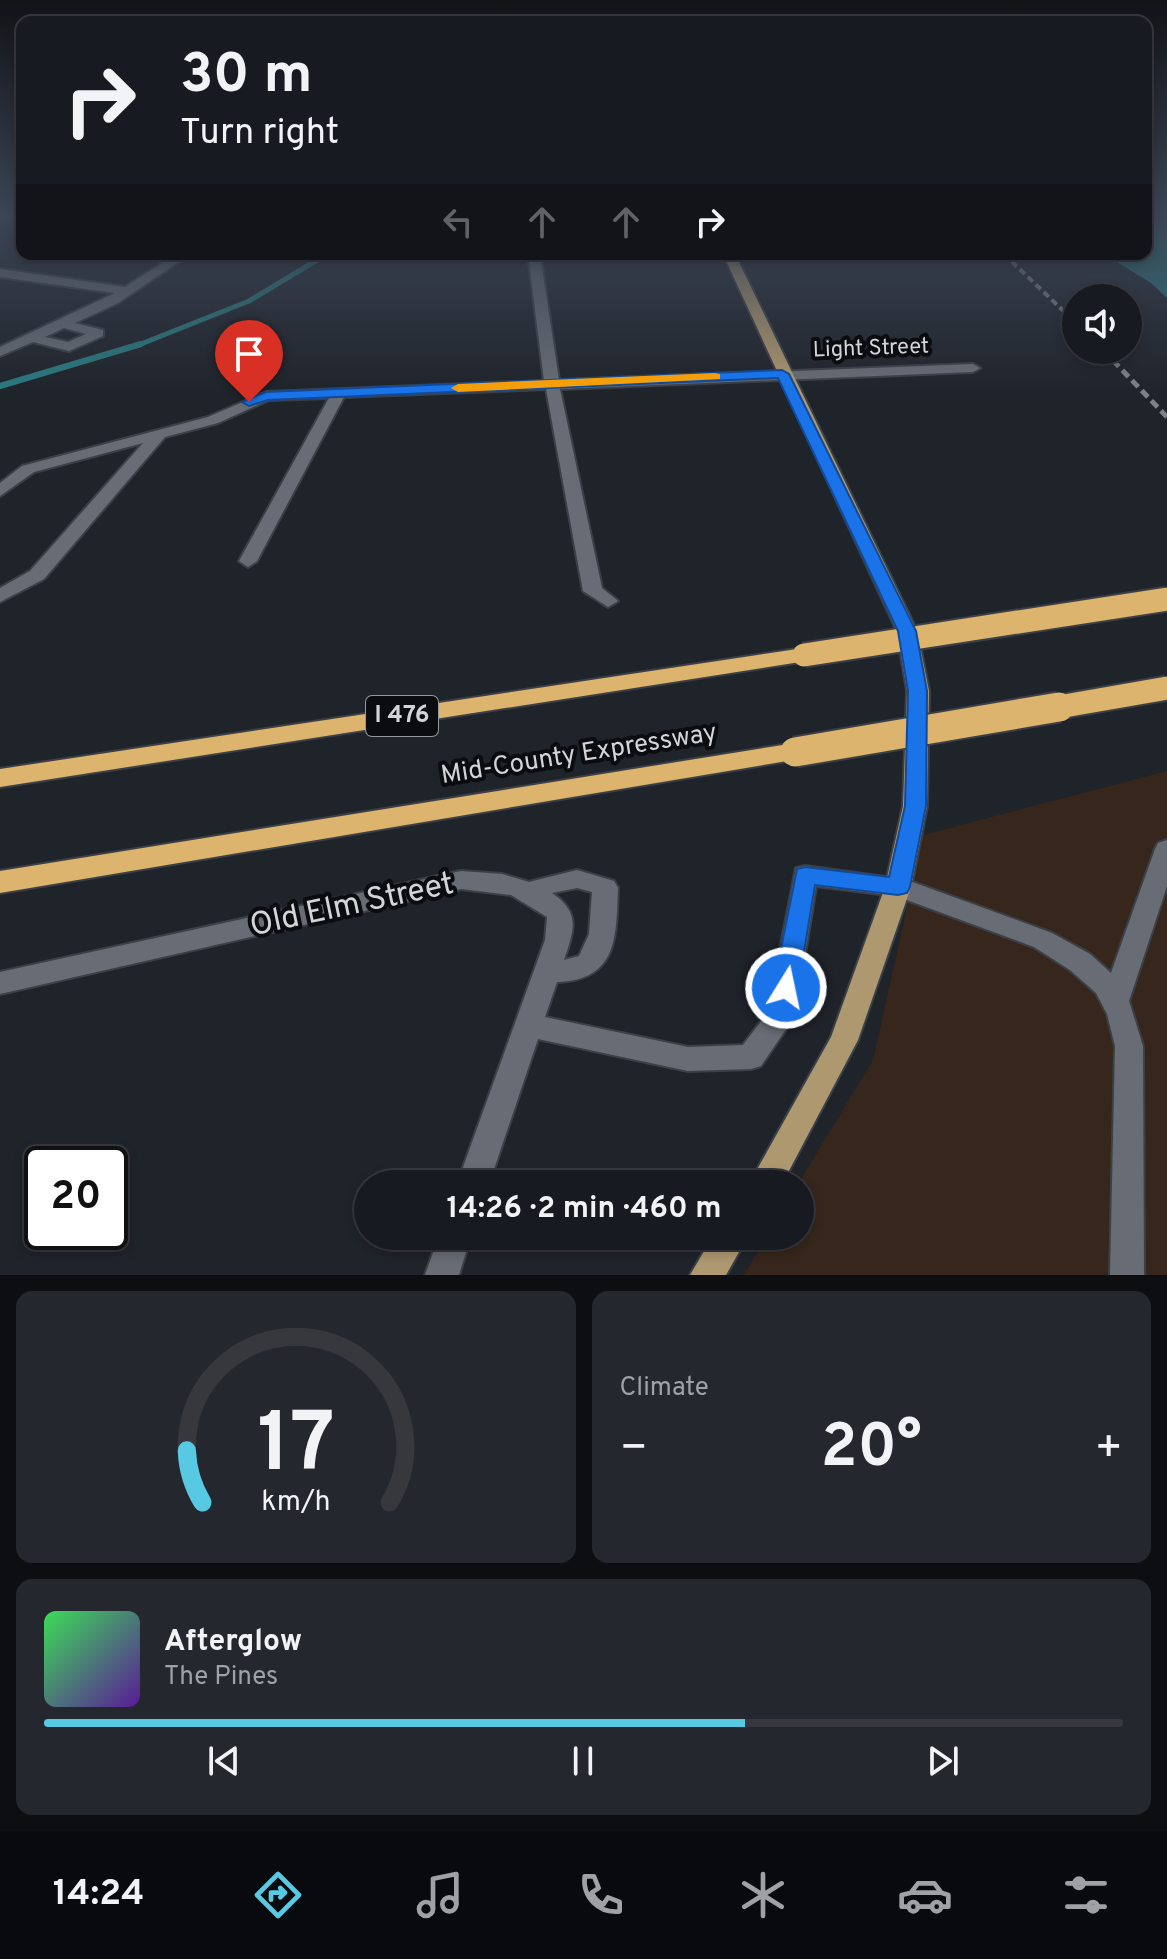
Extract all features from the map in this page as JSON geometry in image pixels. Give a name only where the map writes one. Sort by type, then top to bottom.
[{"type":"highway","name":"I 476","points":[[0,778],[1167,599]]},
{"type":"highway","name":"Mid-County Expressway","points":[[0,882],[1167,688]]},
{"type":"main road","points":[[738,274],[782,374],[907,631],[918,691],[915,806],[898,887],[844,1040],[773,1170]]},
{"type":"main road","points":[[707,1275],[723,1250]]},
{"type":"street","points":[[11,274],[127,291]]},
{"type":"street","points":[[0,352],[65,324],[152,274]]},
{"type":"street","points":[[537,274],[552,384],[593,591],[608,601]]},
{"type":"street","points":[[34,338],[69,347],[98,333],[65,324]]},
{"type":"street","name":"Light Street","points":[[0,491],[28,469],[213,420],[266,396],[973,368]]},
{"type":"street","points":[[248,561],[339,393]]},
{"type":"street","points":[[0,596],[37,575],[160,434]]},
{"type":"street","points":[[1115,1002],[1167,849]]},
{"type":"street","points":[[529,1025],[688,1059],[751,1057],[781,1016],[805,875],[898,887],[1043,940],[1080,962],[1106,985],[1115,1002],[1129,1046],[1127,1275]]},
{"type":"street","points":[[529,891],[581,879],[605,888],[600,942],[593,960],[580,969],[547,972]]},
{"type":"street","name":"Old Elm Street","points":[[0,983],[461,880],[505,883],[538,894],[560,913],[558,940],[478,1170]]},
{"type":"street","points":[[442,1275],[450,1250]]},
{"type":"shaded area","points":[[1167,771],[1167,1275],[744,1275],[759,1250],[814,1250],[814,1170],[806,1170],[873,1060],[923,835]]},
{"type":"water","points":[[1137,274],[1167,274],[1167,298]]},
{"type":"waterway","points":[[136,346],[249,301],[293,274]]},
{"type":"waterway","points":[[0,386],[141,344]]},
{"type":"railway","points":[[1025,274],[1062,310]]},
{"type":"railway","points":[[1116,364],[1167,417]]},
{"type":"slow traffic","points":[[458,388],[715,377]]},
{"type":"route","points":[[249,402],[266,396],[782,374],[907,631],[918,691],[915,806],[898,887],[805,875],[786,988]]}]
